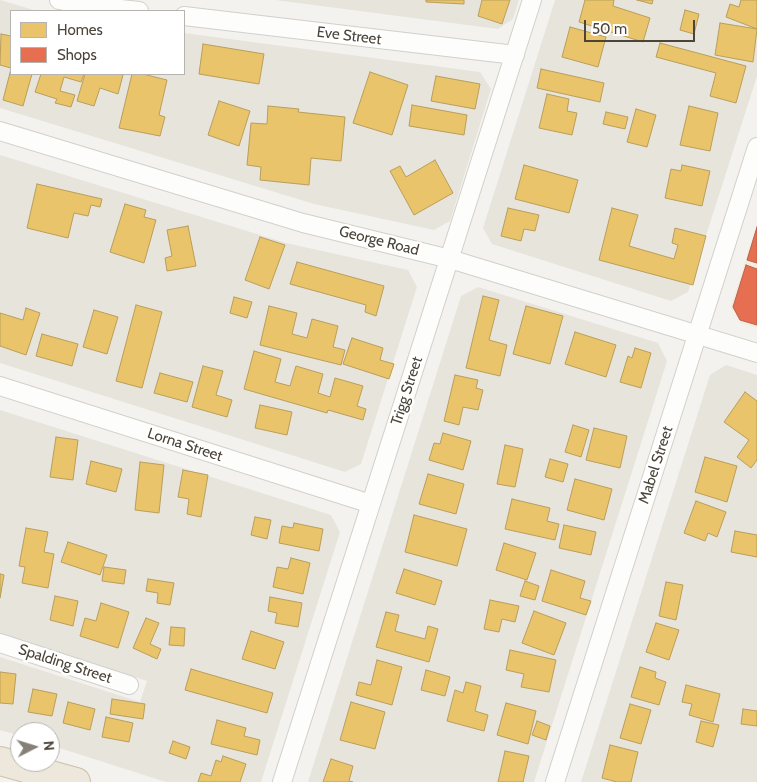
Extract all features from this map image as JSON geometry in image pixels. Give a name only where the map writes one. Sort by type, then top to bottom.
[{"type":"highway","points":[[0,761],[76,782]]},
{"type":"street","points":[[59,0],[130,10]]},
{"type":"street","name":"Trigg Street","points":[[282,782],[532,0]]},
{"type":"street","name":"Eve Street","points":[[185,16],[515,55]]},
{"type":"street","name":"George Road","points":[[0,131],[303,223],[450,259],[757,353]]},
{"type":"street","name":"Mabel Street","points":[[555,782],[757,147]]},
{"type":"street","name":"Lorna Street","points":[[0,386],[371,504]]},
{"type":"street","name":"Spalding Street","points":[[0,643],[129,685]]},
{"type":"shaded area","points":[[0,0],[34,10],[10,10],[10,75],[185,75],[185,33],[480,72],[491,89],[450,221],[434,230],[314,204],[0,108]]},
{"type":"shaded area","points":[[275,0],[519,0],[513,19],[498,29]]},
{"type":"shaded area","points":[[555,0],[757,0],[757,76],[688,292],[671,301],[492,244],[483,228]]},
{"type":"shaded area","points":[[0,155],[286,243],[408,270],[417,287],[361,464],[345,472],[0,363]]},
{"type":"shaded area","points":[[757,224],[757,328],[740,323],[731,306]]},
{"type":"shaded area","points":[[478,287],[658,343],[667,361],[534,782],[308,782],[461,296]]},
{"type":"shaded area","points":[[726,365],[757,375],[757,782],[581,782],[710,375]]},
{"type":"shaded area","points":[[0,410],[331,515],[340,532],[261,782],[166,782],[60,748],[60,722],[10,722],[10,733],[0,730],[0,657],[140,702],[147,681],[0,634]]},
{"type":"building: Homes","points":[[426,0],[464,0],[464,4],[426,2]]},
{"type":"building: Homes","points":[[482,0],[510,0],[502,24],[478,16]]},
{"type":"building: Homes","points":[[585,0],[614,0],[613,6],[650,18],[643,42],[579,22]]},
{"type":"building: Homes","points":[[637,0],[653,0],[652,4]]},
{"type":"building: Homes","points":[[741,0],[757,0],[757,29],[726,17],[730,4],[739,7]]},
{"type":"building: Homes","points":[[685,10],[699,14],[694,34],[680,30]]},
{"type":"building: Homes","points":[[720,23],[757,29],[753,62],[715,55]]},
{"type":"building: Homes","points":[[570,27],[606,37],[598,67],[562,57]]},
{"type":"building: Homes","points":[[1,34],[10,36],[10,68],[0,65]]},
{"type":"building: Homes","points":[[660,43],[746,66],[736,103],[710,96],[716,73],[656,57]]},
{"type":"building: Homes","points":[[203,44],[264,54],[259,84],[199,74]]},
{"type":"building: Homes","points":[[541,69],[604,83],[600,102],[537,88]]},
{"type":"building: Homes","points":[[370,72],[408,85],[392,135],[353,123]]},
{"type":"building: Homes","points":[[10,73],[10,75],[32,75],[23,106],[3,100]]},
{"type":"building: Homes","points":[[41,75],[84,75],[81,82],[64,77],[60,91],[75,95],[71,107],[55,103],[57,99],[35,92]]},
{"type":"building: Homes","points":[[85,75],[123,75],[118,94],[100,88],[94,106],[77,101]]},
{"type":"building: Homes","points":[[132,75],[147,75],[167,80],[159,115],[165,117],[160,136],[119,128]]},
{"type":"building: Homes","points":[[436,76],[480,84],[475,109],[431,101]]},
{"type":"building: Homes","points":[[547,94],[569,99],[567,111],[577,113],[572,135],[539,128]]},
{"type":"building: Homes","points":[[219,101],[250,111],[239,146],[208,135]]},
{"type":"building: Homes","points":[[412,105],[467,115],[464,135],[409,126]]},
{"type":"building: Homes","points":[[268,106],[299,109],[298,112],[345,117],[341,161],[311,158],[309,185],[260,180],[261,167],[247,165],[251,123],[267,124]]},
{"type":"building: Homes","points":[[689,106],[718,113],[710,151],[680,145]]},
{"type":"building: Homes","points":[[636,109],[656,115],[647,147],[627,142]]},
{"type":"building: Homes","points":[[606,112],[628,117],[625,129],[603,124]]},
{"type":"building: Homes","points":[[435,160],[453,193],[414,215],[390,171],[400,166],[406,177]]},
{"type":"building: Homes","points":[[524,165],[578,180],[569,213],[515,199]]},
{"type":"building: Homes","points":[[682,165],[710,171],[702,206],[665,198],[671,169],[681,171]]},
{"type":"building: Homes","points":[[37,184],[102,199],[100,207],[91,205],[88,216],[74,213],[68,238],[27,228]]},
{"type":"building: Homes","points":[[125,204],[146,210],[144,217],[156,220],[144,263],[110,252]]},
{"type":"building: Homes","points":[[508,208],[539,215],[535,231],[524,229],[521,241],[501,236]]},
{"type":"building: Homes","points":[[612,208],[638,215],[629,246],[674,259],[678,245],[672,243],[675,228],[706,236],[693,285],[599,260]]},
{"type":"building: Homes","points":[[188,226],[196,266],[167,271],[165,258],[172,256],[167,230]]},
{"type":"building: Homes","points":[[260,237],[285,245],[269,289],[245,280]]},
{"type":"building: Homes","points":[[297,262],[384,286],[376,316],[365,312],[366,305],[290,284]]},
{"type":"building: Homes","points":[[483,296],[499,300],[489,340],[507,345],[500,376],[466,368]]},
{"type":"building: Homes","points":[[234,297],[252,302],[247,318],[230,313]]},
{"type":"building: Homes","points":[[136,305],[162,312],[142,388],[116,381]]},
{"type":"building: Homes","points":[[269,306],[297,313],[292,334],[307,338],[312,319],[338,326],[333,347],[345,350],[341,365],[260,345]]},
{"type":"building: Homes","points":[[526,306],[563,316],[550,364],[513,354]]},
{"type":"building: Homes","points":[[26,308],[40,313],[26,355],[0,346],[0,313],[23,320]]},
{"type":"building: Homes","points":[[94,310],[118,317],[107,354],[83,347]]},
{"type":"building: Homes","points":[[575,332],[616,345],[606,377],[565,364]]},
{"type":"building: Homes","points":[[42,334],[78,344],[72,366],[36,356]]},
{"type":"building: Homes","points":[[352,338],[383,348],[380,360],[394,364],[389,379],[343,364]]},
{"type":"building: Homes","points":[[635,348],[651,353],[641,388],[620,382],[628,356],[632,358]]},
{"type":"building: Homes","points":[[254,351],[281,359],[275,382],[290,386],[296,366],[323,374],[318,393],[330,397],[335,378],[363,386],[357,406],[366,409],[363,420],[328,410],[327,413],[244,389]]},
{"type":"building: Homes","points":[[203,366],[223,371],[216,395],[232,400],[227,417],[192,407]]},
{"type":"building: Homes","points":[[160,373],[193,382],[187,402],[154,393]]},
{"type":"building: Homes","points":[[455,375],[478,380],[476,388],[483,390],[478,410],[463,407],[459,425],[444,421]]},
{"type":"building: Homes","points":[[745,392],[757,401],[757,460],[751,468],[737,457],[749,440],[724,422]]},
{"type":"building: Homes","points":[[260,405],[292,412],[287,435],[255,428]]},
{"type":"building: Homes","points":[[573,425],[589,430],[581,457],[565,452]]},
{"type":"building: Homes","points":[[594,428],[627,436],[620,468],[586,460]]},
{"type":"building: Homes","points":[[443,433],[471,441],[463,470],[429,460],[434,443],[440,444]]},
{"type":"building: Homes","points":[[56,437],[78,440],[73,480],[50,477]]},
{"type":"building: Homes","points":[[505,445],[523,449],[515,487],[497,484]]},
{"type":"building: Homes","points":[[705,457],[737,466],[727,502],[695,492]]},
{"type":"building: Homes","points":[[550,459],[568,464],[563,482],[545,477]]},
{"type":"building: Homes","points":[[91,461],[122,469],[116,492],[86,484]]},
{"type":"building: Homes","points":[[140,462],[164,465],[159,513],[135,510]]},
{"type":"building: Homes","points":[[183,470],[208,475],[201,517],[187,514],[189,499],[178,497]]},
{"type":"building: Homes","points":[[428,474],[464,484],[456,514],[419,504]]},
{"type":"building: Homes","points":[[575,479],[612,489],[604,520],[567,510]]},
{"type":"building: Homes","points":[[512,499],[550,508],[547,521],[559,524],[555,540],[505,529]]},
{"type":"building: Homes","points":[[696,501],[726,512],[717,537],[708,533],[705,541],[684,533]]},
{"type":"building: Homes","points":[[414,515],[467,529],[457,566],[405,552]]},
{"type":"building: Homes","points":[[255,517],[271,520],[267,539],[251,535]]},
{"type":"building: Homes","points":[[294,523],[323,529],[319,551],[279,543],[282,526],[293,528]]},
{"type":"building: Homes","points":[[564,525],[596,532],[591,555],[559,548]]},
{"type":"building: Homes","points":[[26,528],[48,532],[44,552],[54,554],[48,588],[22,583],[25,567],[19,566]]},
{"type":"building: Homes","points":[[735,531],[757,535],[757,557],[731,552]]},
{"type":"building: Homes","points":[[68,542],[107,555],[100,575],[61,562]]},
{"type":"building: Homes","points":[[504,543],[536,553],[527,580],[496,570]]},
{"type":"building: Homes","points":[[291,558],[310,563],[303,594],[273,587],[277,567],[288,569]]},
{"type":"building: Homes","points":[[104,567],[126,570],[124,584],[102,581]]},
{"type":"building: Homes","points":[[404,569],[442,581],[435,605],[396,593]]},
{"type":"building: Homes","points":[[551,570],[585,581],[580,598],[591,601],[586,615],[542,601]]},
{"type":"building: Homes","points":[[0,574],[4,575],[0,598]]},
{"type":"building: Homes","points":[[148,579],[174,583],[170,605],[157,603],[158,593],[146,591]]},
{"type":"building: Homes","points":[[525,581],[539,586],[535,600],[520,596]]},
{"type":"building: Homes","points":[[666,582],[683,585],[676,620],[659,616]]},
{"type":"building: Homes","points":[[55,596],[78,601],[73,626],[50,620]]},
{"type":"building: Homes","points":[[270,597],[302,603],[298,627],[275,623],[277,613],[268,611]]},
{"type":"building: Homes","points":[[490,600],[519,606],[515,622],[502,619],[499,632],[484,629]]},
{"type":"building: Homes","points":[[101,603],[129,612],[118,648],[80,636],[85,618],[96,621]]},
{"type":"building: Homes","points":[[534,611],[566,623],[554,655],[522,643]]},
{"type":"building: Homes","points":[[386,612],[399,615],[395,631],[425,639],[428,626],[438,629],[429,662],[376,647]]},
{"type":"building: Homes","points":[[146,618],[159,623],[150,644],[161,649],[157,659],[133,648]]},
{"type":"building: Homes","points":[[656,623],[679,630],[669,660],[646,652]]},
{"type":"building: Homes","points":[[171,627],[185,628],[184,646],[169,645]]},
{"type":"building: Homes","points":[[251,631],[284,642],[275,669],[242,659]]},
{"type":"building: Homes","points":[[510,650],[556,660],[549,692],[521,687],[524,674],[506,670]]},
{"type":"building: Homes","points":[[377,660],[402,667],[392,705],[356,695],[359,682],[371,685]]},
{"type":"building: Homes","points":[[640,667],[656,672],[655,678],[666,682],[659,705],[631,697]]},
{"type":"building: Homes","points":[[191,669],[273,693],[267,713],[185,690]]},
{"type":"building: Homes","points":[[426,670],[450,677],[445,696],[421,690]]},
{"type":"building: Homes","points":[[0,672],[16,674],[13,704],[0,703]]},
{"type":"building: Homes","points":[[466,682],[481,686],[475,711],[488,715],[484,731],[447,721],[455,690],[463,693]]},
{"type":"building: Homes","points":[[686,685],[720,694],[713,722],[689,715],[692,704],[682,702]]},
{"type":"building: Homes","points":[[33,689],[57,694],[52,716],[28,712]]},
{"type":"building: Homes","points":[[112,699],[145,704],[143,719],[110,714]]},
{"type":"building: Homes","points":[[68,702],[95,709],[90,730],[63,723]]},
{"type":"building: Homes","points":[[351,702],[385,712],[375,749],[340,740]]},
{"type":"building: Homes","points":[[506,703],[536,711],[528,744],[497,735]]},
{"type":"building: Homes","points":[[630,704],[651,710],[641,744],[620,738]]},
{"type":"building: Homes","points":[[743,709],[757,711],[757,726],[741,724]]},
{"type":"building: Homes","points":[[106,717],[133,723],[129,742],[102,737]]},
{"type":"building: Homes","points":[[217,720],[246,728],[244,736],[260,740],[257,755],[211,744]]},
{"type":"building: Homes","points":[[537,721],[550,726],[546,740],[532,735]]},
{"type":"building: Homes","points":[[701,721],[719,725],[713,747],[696,742]]},
{"type":"building: Homes","points":[[173,741],[190,747],[186,759],[169,753]]},
{"type":"building: Homes","points":[[610,745],[638,752],[631,782],[617,782],[602,778]]},
{"type":"building: Homes","points":[[505,751],[529,756],[523,782],[498,782]]},
{"type":"building: Homes","points":[[223,756],[246,764],[240,782],[198,782],[201,773],[211,776],[216,760],[221,762]]},
{"type":"building: Homes","points":[[331,759],[353,766],[349,781],[353,782],[323,782]]},
{"type":"building: Shops","points":[[757,227],[757,263],[747,260]]},
{"type":"building: Shops","points":[[746,265],[757,269],[757,325],[740,320],[733,307]]}]
